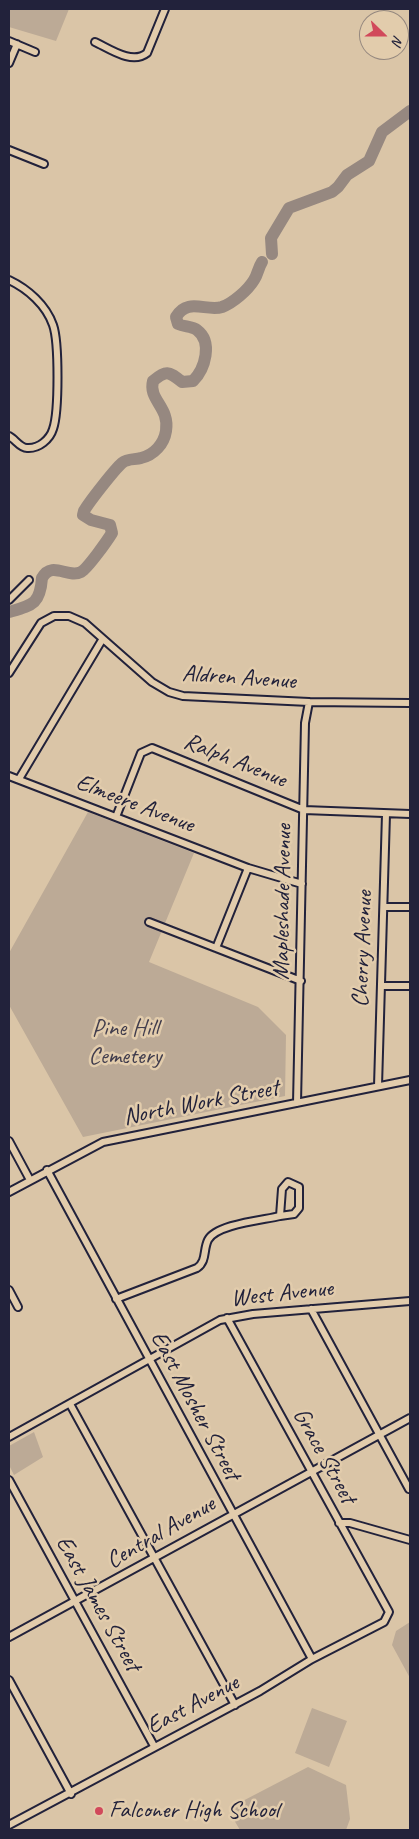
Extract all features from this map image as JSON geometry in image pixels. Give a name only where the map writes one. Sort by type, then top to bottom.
[{"type":"street","points":[[95,42],[132,58],[141,58],[147,53],[165,9]]},
{"type":"street","points":[[9,41],[36,52]]},
{"type":"street","points":[[9,63],[17,44]]},
{"type":"street","points":[[9,150],[44,164]]},
{"type":"street","points":[[9,280],[36,298],[53,324],[57,342],[55,421],[51,434],[42,444],[28,448],[9,436]]},
{"type":"street","points":[[9,600],[29,580]]},
{"type":"street","name":"Aldren Avenue","points":[[9,673],[41,623],[61,615],[79,619],[152,682],[169,692],[183,696],[309,702],[410,703]]},
{"type":"street","points":[[18,779],[102,640]]},
{"type":"street","name":"Mapleshade Avenue","points":[[298,1103],[305,723],[309,702]]},
{"type":"street","name":"Ralph Avenue","points":[[116,817],[141,753],[152,748],[304,810],[410,814]]},
{"type":"street","name":"Elmeere Avenue","points":[[9,776],[248,868],[302,884]]},
{"type":"street","name":"Cherry Avenue","points":[[378,1086],[386,814]]},
{"type":"street","points":[[216,948],[248,868]]},
{"type":"street","points":[[384,907],[410,907]]},
{"type":"street","points":[[149,922],[301,981]]},
{"type":"street","points":[[380,986],[410,986]]},
{"type":"street","name":"North Work Street","points":[[9,1192],[47,1170],[103,1142],[410,1080]]},
{"type":"street","points":[[9,1141],[30,1180]]},
{"type":"street","name":"East Mosher Street","points":[[47,1170],[312,1659]]},
{"type":"street","points":[[116,1299],[198,1268],[202,1265],[208,1241],[218,1231],[294,1214],[298,1211],[300,1195],[297,1184],[288,1182],[284,1185],[280,1216]]},
{"type":"street","points":[[9,1290],[18,1307]]},
{"type":"street","name":"West Avenue","points":[[9,1437],[227,1318],[410,1301]]},
{"type":"street","points":[[311,1309],[409,1489]]},
{"type":"street","name":"Grace Street","points":[[227,1318],[389,1612]]},
{"type":"street","points":[[70,1404],[235,1705]]},
{"type":"street","name":"Central Avenue","points":[[9,1637],[410,1418]]},
{"type":"street","name":"East James Street","points":[[9,1480],[154,1746]]},
{"type":"street","points":[[340,1523],[350,1523],[410,1540]]},
{"type":"street","name":"East Avenue","points":[[9,1825],[72,1794],[154,1746],[235,1705],[312,1659],[384,1622],[389,1612]]},
{"type":"street","points":[[9,1680],[72,1794]]},
{"type":"green space","points":[[9,9],[69,9],[56,41],[9,27]]},
{"type":"green space","name":"Pine Hill Cemetery","points":[[88,812],[194,853],[149,962],[258,1007],[286,1035],[285,1096],[83,1137],[9,1005],[9,953]]},
{"type":"green space","points":[[34,1432],[43,1457],[14,1475],[9,1465],[9,1446]]},
{"type":"green space","points":[[410,1622],[410,1678],[392,1645],[396,1631]]},
{"type":"green space","points":[[312,1708],[347,1721],[329,1767],[295,1753]]},
{"type":"green space","points":[[308,1767],[346,1785],[350,1819],[346,1830],[240,1830],[231,1815],[235,1805]]},
{"type":"waterway","points":[[272,254],[271,238],[289,208],[332,192],[347,175],[369,161],[382,132],[410,111]]},
{"type":"waterway","points":[[9,612],[34,602],[39,593],[42,578],[50,570],[76,574],[81,572],[102,548],[112,533],[110,525],[91,520],[83,515],[84,511],[122,463],[127,460],[146,457],[158,448],[163,440],[166,431],[165,416],[153,393],[153,381],[165,373],[171,374],[182,382],[193,381],[204,363],[206,348],[202,335],[195,329],[178,324],[176,317],[181,311],[191,306],[216,308],[231,302],[248,288],[262,262]]},
{"type":"place","name":"Falconer High School","points":[[99,1811]]}]
